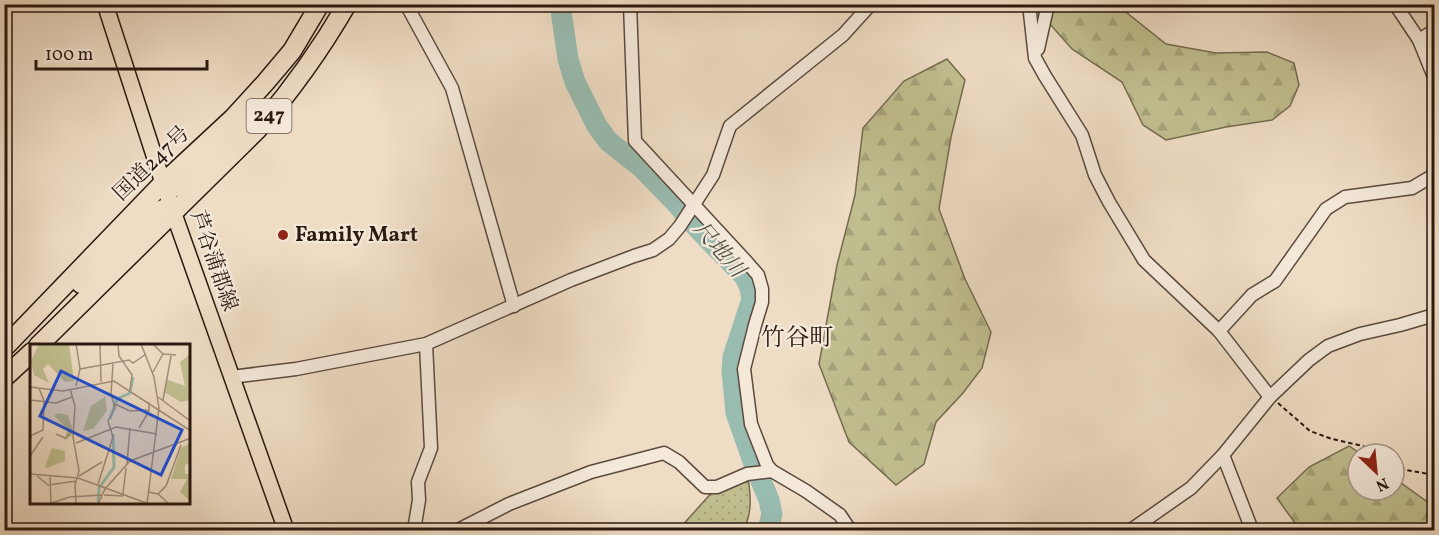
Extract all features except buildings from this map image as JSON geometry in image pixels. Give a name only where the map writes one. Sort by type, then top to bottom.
[{"type":"highway","name":"国道247号","points":[[4,348],[163,183],[233,118],[292,51],[320,4]]},
{"type":"highway","name":"247","points":[[40,344],[256,130],[281,102],[322,46],[347,4]]},
{"type":"highway","name":"247","points":[[163,183],[173,188],[191,176],[271,99],[295,82]]},
{"type":"highway","name":"247","points":[[38,314],[50,309],[79,286],[108,260],[153,213],[166,208],[174,213]]},
{"type":"highway","points":[[4,378],[30,354]]},
{"type":"main road","name":"芦谷蒲郡線","points":[[105,4],[163,183],[286,531]]},
{"type":"street","points":[[406,4],[452,88],[514,306]]},
{"type":"street","points":[[630,4],[635,141],[758,275],[762,289],[762,302],[744,369],[751,424],[770,472]]},
{"type":"street","points":[[231,376],[296,369],[426,344],[571,280],[653,250],[669,239],[713,175],[730,126],[843,35],[871,4]]},
{"type":"street","points":[[1029,4],[1035,58],[1082,135],[1095,175],[1144,260],[1219,331],[1270,397]]},
{"type":"street","points":[[1035,58],[1048,4]]},
{"type":"street","points":[[1395,4],[1419,40],[1434,76]]},
{"type":"street","points":[[1419,40],[1434,31]]},
{"type":"street","points":[[1219,331],[1252,295],[1275,281],[1326,209],[1345,197],[1412,188],[1434,175]]},
{"type":"street","points":[[1131,531],[1191,488],[1223,454],[1270,397],[1309,360],[1328,346],[1360,334],[1434,315]]},
{"type":"street","points":[[414,531],[420,500],[418,482],[431,448],[426,344]]},
{"type":"street","points":[[458,531],[509,504],[591,472],[664,453],[679,462],[705,487],[717,487],[747,474],[770,472],[806,491],[840,515],[850,531]]},
{"type":"street","points":[[1223,454],[1252,531]]},
{"type":"path","points":[[1270,397],[1310,431],[1346,443]]},
{"type":"path","points":[[1406,469],[1434,475]]},
{"type":"green space","points":[[1040,5],[1117,5],[1166,44],[1216,53],[1267,52],[1294,63],[1299,85],[1290,106],[1272,120],[1166,140],[1143,125],[1122,82],[1072,49],[1041,14]]},
{"type":"green space","points":[[947,59],[965,80],[951,137],[939,209],[965,279],[991,332],[982,368],[936,422],[924,464],[896,485],[849,442],[819,364],[837,265],[855,195],[863,128],[904,81]]},
{"type":"green space","points":[[1346,448],[1346,502],[1406,502],[1406,487],[1434,504],[1434,530],[1300,530],[1277,498],[1309,467]]},
{"type":"green space","points":[[748,477],[750,504],[744,530],[679,529],[715,489]]},
{"type":"waterway","name":"尺地川","points":[[560,4],[568,59],[575,82],[597,126],[608,141],[641,167],[676,203],[745,277],[750,288],[752,299],[733,357],[732,371],[736,413],[769,500],[772,514],[768,530]]},
{"type":"place","name":"Family Mart","points":[[283,235]]},
{"type":"district","name":"竹谷町","points":[[797,339]]}]
